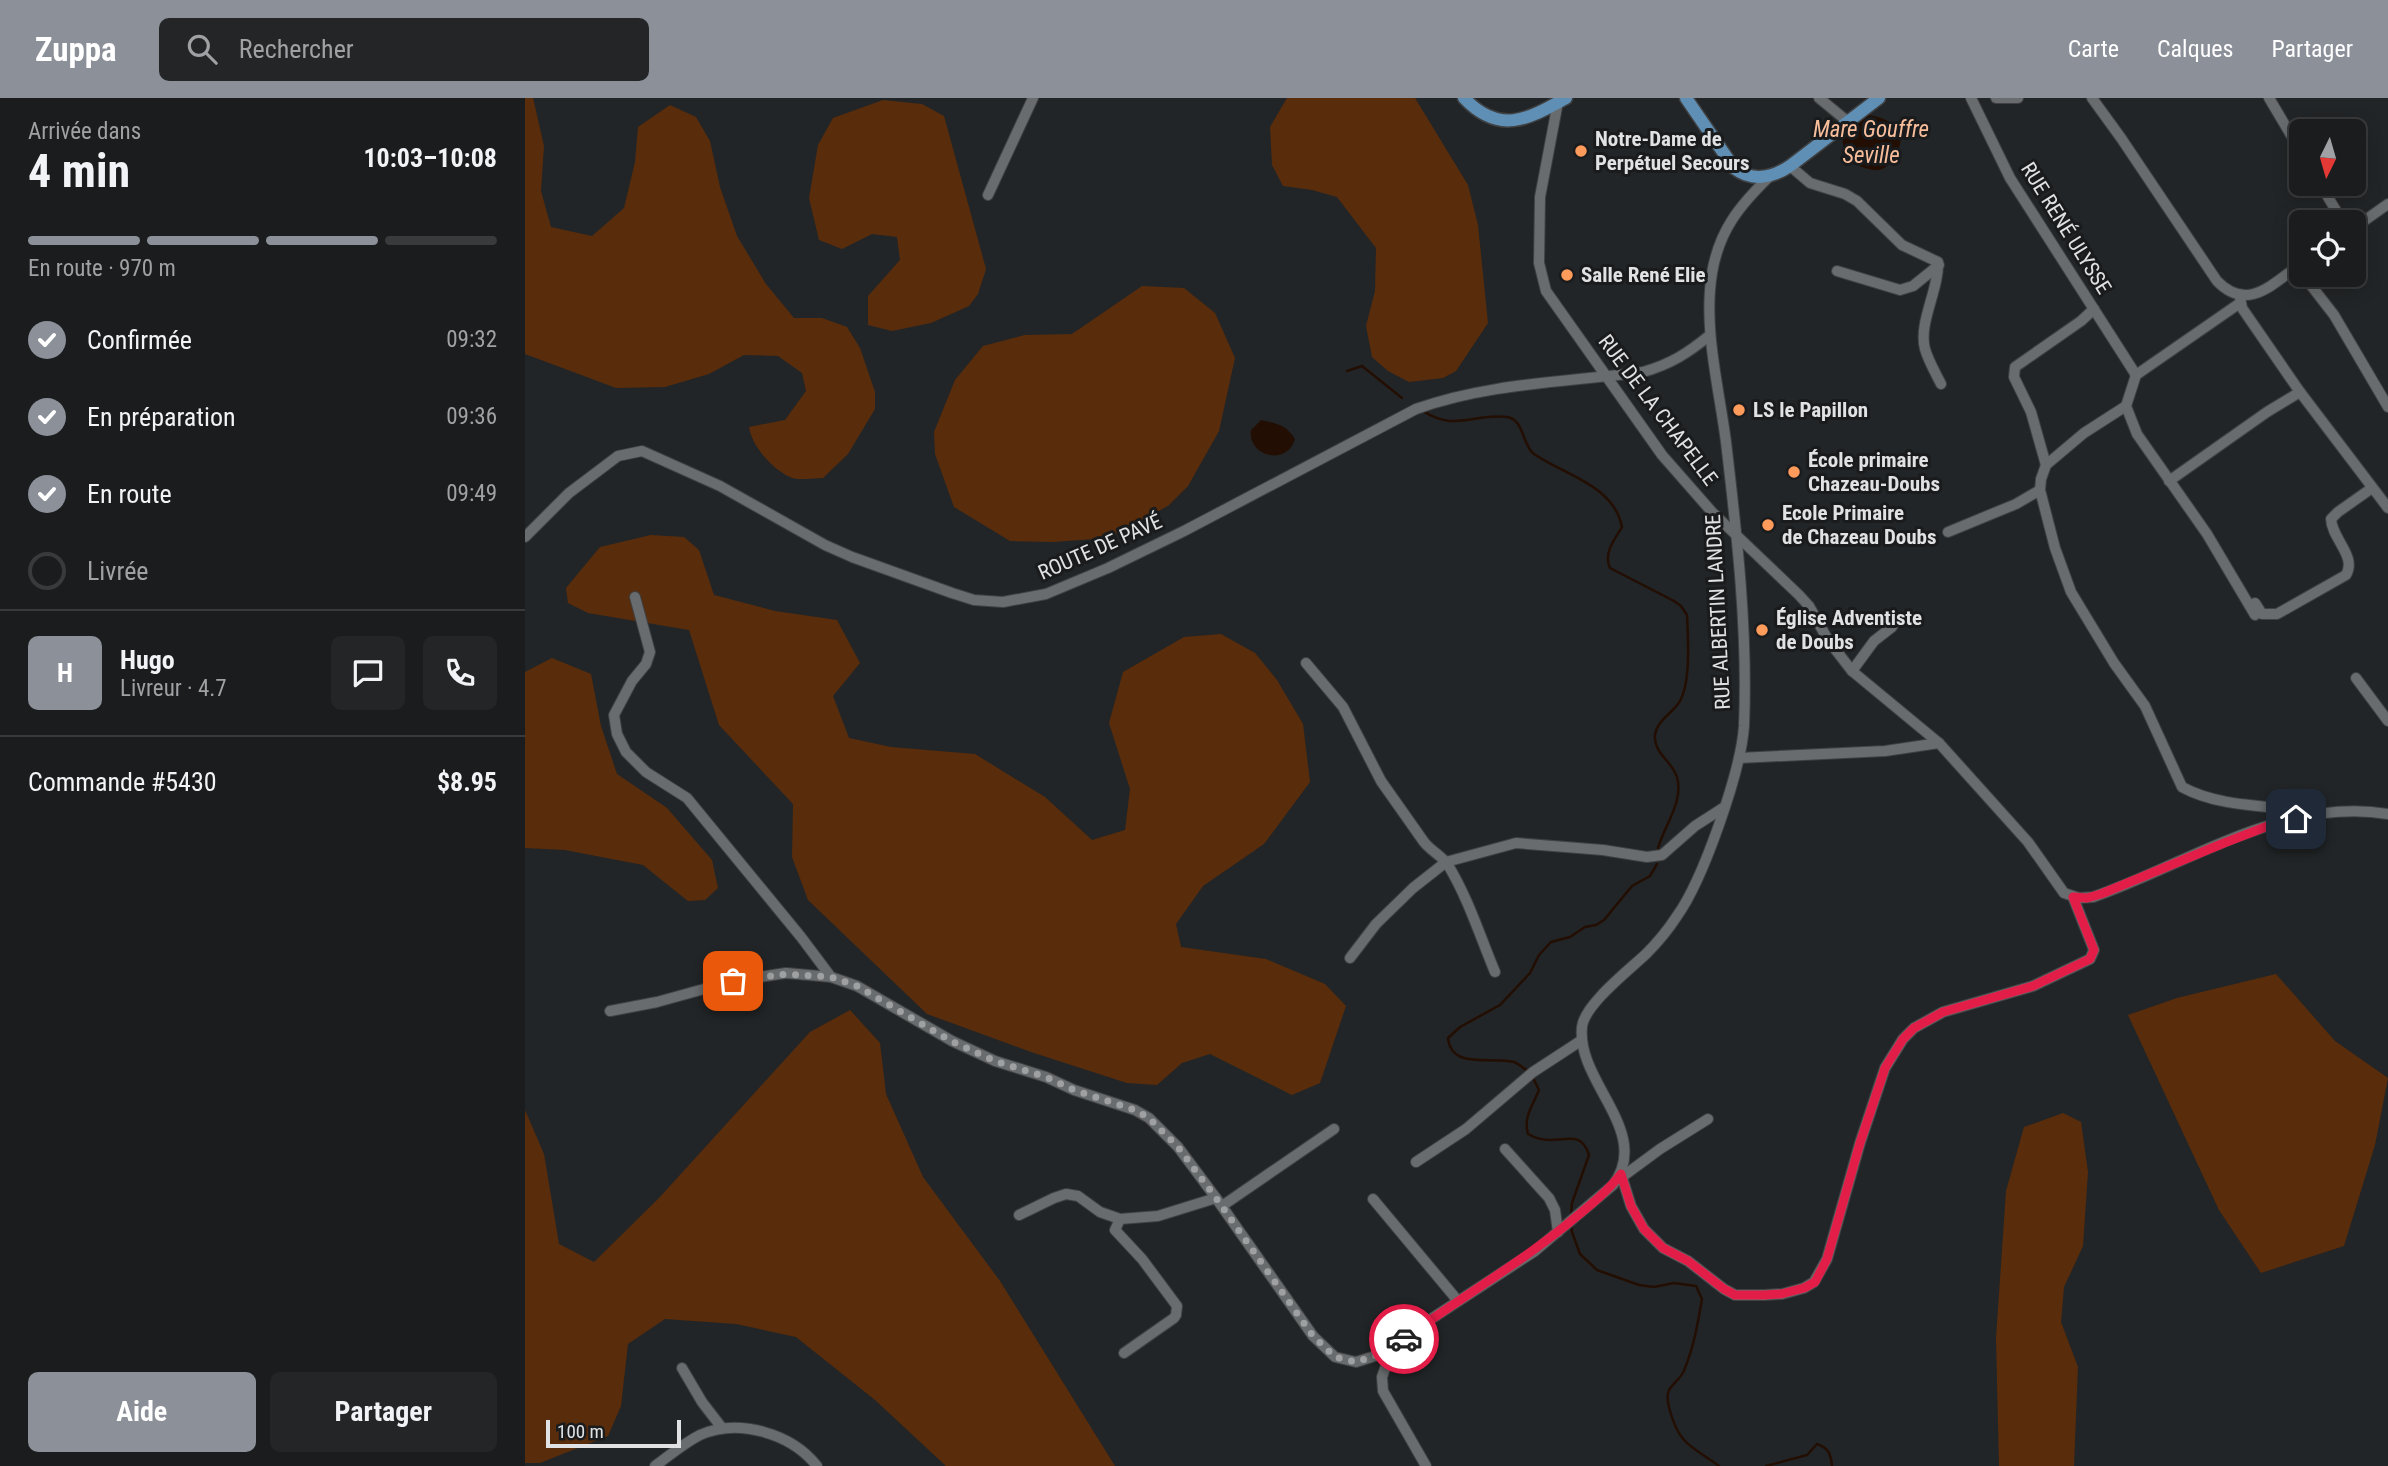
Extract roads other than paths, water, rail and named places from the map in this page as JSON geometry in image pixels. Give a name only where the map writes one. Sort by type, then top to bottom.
[{"type":"main road","points":[[1464,98],[1484,115],[1506,121],[1524,119],[1562,100]]},
{"type":"main road","points":[[1686,98],[1734,168],[1750,176],[1769,177],[1790,166],[1879,98]]},
{"type":"street","points":[[988,195],[1033,98]]},
{"type":"street","points":[[1819,98],[1847,121]]},
{"type":"street","name":"RUE RENÉ ULYSSE","points":[[1971,98],[2010,178],[2136,375]]},
{"type":"street","points":[[1996,98],[2018,98]]},
{"type":"street","points":[[2092,98],[2217,281],[2240,300],[2300,392],[2388,508]]},
{"type":"street","points":[[2269,98],[2289,132]]},
{"type":"street","name":"RUE DE LA CHAPELLE","points":[[1562,100],[1540,197],[1539,263],[1546,290],[1650,439],[1682,479],[1712,512],[1809,606],[1828,640],[1852,671],[1939,743],[2028,842],[2064,893],[2073,897]]},
{"type":"street","points":[[1790,166],[1810,183],[1845,194],[1857,201],[1902,245],[1934,258],[1938,265],[1924,344],[1941,384]]},
{"type":"street","name":"RUE ALBERTIN LANDRE","points":[[1582,1040],[1582,1024],[1587,1014],[1616,981],[1646,954],[1685,905],[1724,808],[1739,758],[1744,728],[1743,639],[1725,438],[1710,335],[1712,274],[1726,227],[1744,201],[1769,177]]},
{"type":"street","points":[[2366,220],[2388,204]]},
{"type":"street","points":[[1836,271],[1900,290],[1913,286],[1938,265]]},
{"type":"street","points":[[2255,615],[2207,534],[2137,434],[2126,406],[2136,375],[2240,300],[2289,276]]},
{"type":"street","points":[[2314,287],[2334,315],[2388,407]]},
{"type":"street","points":[[2046,465],[2031,412],[2014,377],[2015,367],[2094,309]]},
{"type":"street","name":"ROUTE DE PAVÉ","points":[[525,537],[569,493],[618,456],[642,451],[720,486],[825,545],[852,557],[974,600],[1021,600],[1046,594],[1173,537],[1416,409],[1445,399],[1483,392],[1643,372],[1685,356],[1710,335]]},
{"type":"street","points":[[2169,481],[2300,392]]},
{"type":"street","points":[[2126,406],[2084,433],[2046,465],[2041,479],[2040,491],[2055,548],[2071,592],[2114,663],[2145,706],[2179,785],[2203,796],[2319,814]]},
{"type":"street","points":[[2237,574],[2262,614],[2272,615],[2340,579],[2349,572],[2350,563],[2332,529],[2331,519],[2372,488]]},
{"type":"street","points":[[1948,532],[2040,491]]},
{"type":"street","points":[[635,597],[650,652],[646,664],[632,681],[614,715],[617,734],[626,752],[646,772],[687,798],[831,977]]},
{"type":"street","points":[[1852,671],[1874,641],[1892,627],[1898,617]]},
{"type":"street","points":[[1306,663],[1343,707],[1381,781],[1408,820],[1432,852],[1446,862],[1462,892],[1495,972]]},
{"type":"street","points":[[2356,678],[2388,720]]},
{"type":"street","points":[[1739,758],[1885,751],[1939,743]]},
{"type":"street","points":[[1350,958],[1376,924],[1413,888],[1446,862],[1516,843],[1603,850],[1647,857],[1662,856],[1695,826],[1724,808]]},
{"type":"street","points":[[1416,1162],[1466,1129],[1533,1072],[1582,1040],[1584,1055],[1620,1124],[1624,1143],[1622,1175],[1631,1206],[1644,1229],[1663,1248],[1688,1261],[1735,1295],[1781,1294],[1804,1288],[1815,1282],[1827,1259],[1860,1143],[1885,1068],[1895,1048],[1914,1028],[1943,1012],[2033,986],[2090,959],[2094,950],[2073,897],[2093,897],[2273,824],[2347,810],[2388,814]]},
{"type":"street","points":[[610,1011],[657,1002],[733,981],[786,974],[831,977],[857,986],[951,1041],[995,1061],[1135,1110],[1149,1118],[1178,1147],[1313,1336],[1335,1357],[1356,1362],[1391,1351],[1431,1319],[1535,1251],[1622,1175],[1708,1119]]},
{"type":"street","points":[[1019,1215],[1054,1198],[1070,1194],[1078,1196],[1107,1215],[1120,1219],[1158,1216],[1219,1202],[1334,1129]]},
{"type":"street","points":[[1505,1149],[1549,1198],[1561,1229]]},
{"type":"street","points":[[1373,1199],[1458,1301]]},
{"type":"street","points":[[1120,1219],[1115,1230],[1142,1259],[1177,1306],[1174,1318],[1124,1353]]},
{"type":"street","points":[[1391,1351],[1382,1377],[1383,1391],[1426,1466]]},
{"type":"street","points":[[682,1368],[702,1402],[722,1428]]},
{"type":"street","points":[[655,1466],[698,1436],[722,1428],[752,1429],[778,1438],[807,1453],[817,1466]]},
{"type":"water","name":"Mare Gouffre Seville","points":[[1869,115],[1894,125],[1900,136],[1898,151],[1886,166],[1879,170],[1851,163],[1844,147],[1843,139],[1847,127]]},
{"type":"water","points":[[1261,420],[1285,428],[1295,439],[1291,448],[1277,455],[1261,452],[1251,439],[1251,430]]},
{"type":"waterway","points":[[1347,371],[1362,366],[1402,398]]},
{"type":"waterway","points":[[1423,411],[1445,420],[1496,416],[1517,422],[1534,454],[1599,491],[1617,513],[1622,527],[1609,552],[1610,568],[1674,601],[1687,615],[1686,682],[1680,701],[1659,725],[1655,735],[1657,747],[1675,771],[1678,786],[1676,805],[1658,848]]},
{"type":"waterway","points":[[1528,1071],[1514,1062],[1464,1058],[1451,1048],[1448,1038],[1460,1027],[1500,1005],[1530,973],[1539,955],[1551,942],[1570,937],[1585,927],[1604,920],[1632,886],[1650,876],[1657,864]]},
{"type":"waterway","points":[[1532,1076],[1539,1090],[1528,1117],[1528,1134],[1545,1140],[1578,1140],[1583,1143],[1589,1155],[1572,1203],[1571,1216]]},
{"type":"waterway","points":[[1571,1223],[1580,1254],[1597,1270],[1639,1285],[1654,1287],[1674,1283],[1696,1286],[1702,1299],[1693,1343],[1684,1371],[1669,1390],[1668,1400],[1674,1423],[1683,1439],[1719,1466]]},
{"type":"waterway","points":[[1766,1466],[1807,1455],[1817,1444],[1829,1452],[1832,1466]]},
{"type":"place","name":"Notre-Dame de Perpétuel Secours","points":[[1581,151]]},
{"type":"place","name":"Salle René Elie","points":[[1567,275]]},
{"type":"place","name":"LS le Papillon","points":[[1739,410]]},
{"type":"place","name":"École primaire Chazeau-Doubs","points":[[1794,472]]},
{"type":"place","name":"Ecole Primaire de Chazeau Doubs","points":[[1768,525]]},
{"type":"place","name":"Église Adventiste de Doubs","points":[[1762,630]]}]
